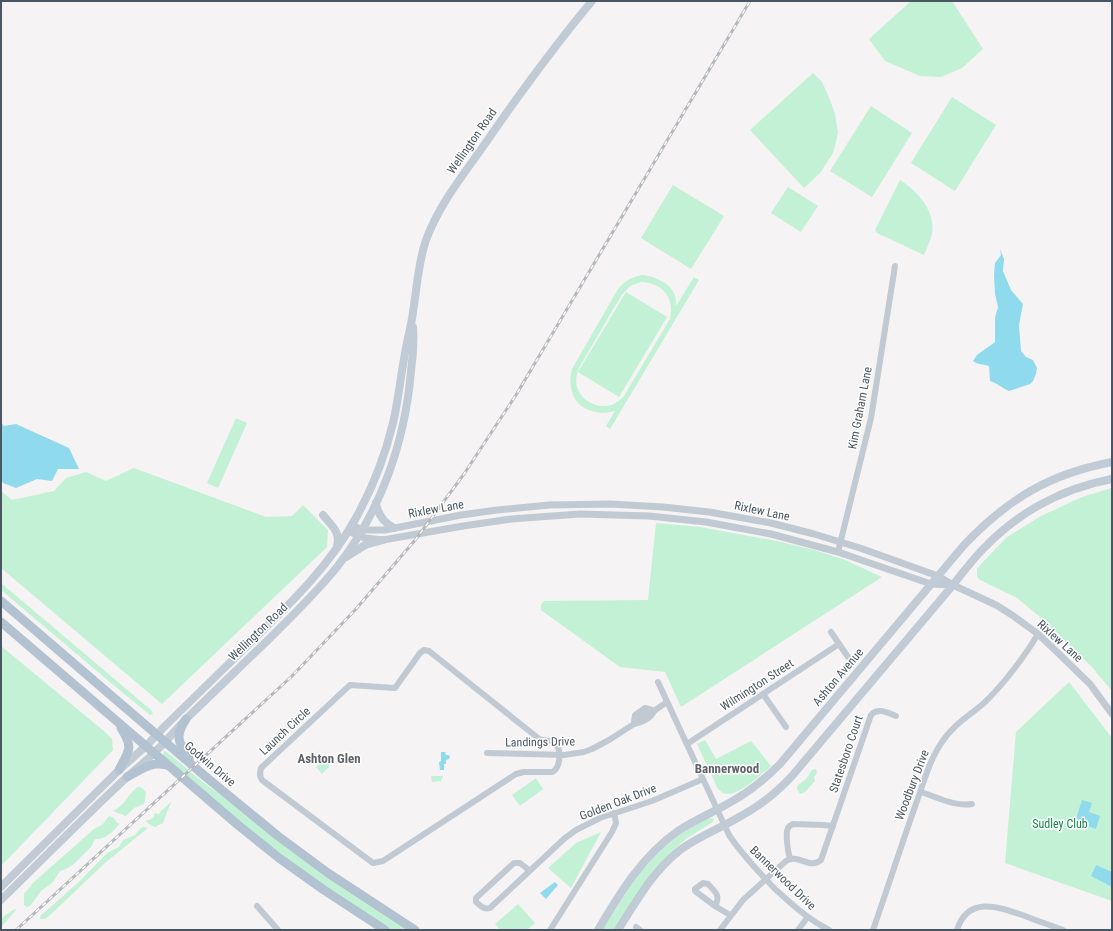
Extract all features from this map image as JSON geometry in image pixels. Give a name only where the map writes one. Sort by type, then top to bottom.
[{"type":"main road","name":"Wellington Road","points":[[1,887],[299,595],[336,550],[370,491],[388,443],[413,314],[422,254],[440,209],[521,93],[592,1]]},
{"type":"main road","name":"Wellington Road","points":[[1,900],[127,777],[154,754],[186,719],[308,600],[337,566],[360,533],[376,503],[394,460],[401,437],[407,411],[413,351],[413,314]]},
{"type":"main road","name":"Ashton Avenue","points":[[598,930],[643,862],[666,839],[687,824],[739,798],[769,775],[780,764],[964,545],[994,516],[1008,505],[1045,483],[1082,469],[1112,462]]},
{"type":"main road","points":[[618,930],[647,885],[668,861],[692,842],[758,806],[792,776],[984,548],[1008,526],[1040,504],[1086,485],[1112,479]]},
{"type":"main road","points":[[376,503],[382,519],[394,528]]},
{"type":"main road","points":[[322,514],[337,532],[338,542],[336,550]]},
{"type":"main road","points":[[337,566],[356,550],[372,542],[383,540]]},
{"type":"main road","name":"Godwin Drive","points":[[1,601],[194,767],[278,836],[328,873],[415,930]]},
{"type":"main road","points":[[1,622],[154,754],[279,858],[385,930]]},
{"type":"main road","points":[[186,719],[179,730],[179,740],[194,767]]},
{"type":"main road","points":[[117,722],[123,731],[129,746],[129,750],[119,770]]},
{"type":"main road","points":[[127,777],[148,765],[167,765]]},
{"type":"street","name":"Kim Graham Lane","points":[[838,552],[871,418],[896,266]]},
{"type":"street","name":"Rixlew Lane","points":[[360,533],[461,515],[550,505],[610,504],[663,507],[724,514],[771,523],[841,542],[938,576],[953,585],[996,605],[1038,634],[1090,684],[1112,714]]},
{"type":"street","name":"Rixlew Lane","points":[[350,528],[368,538],[383,540],[510,519],[580,514],[618,514],[676,518],[745,528],[808,543],[931,584],[953,585]]},
{"type":"street","points":[[831,632],[848,657]]},
{"type":"street","name":"Woodbury Drive","points":[[873,930],[935,753],[947,734],[984,703],[995,691],[1021,660],[1038,634]]},
{"type":"street","name":"Wilmington Street","points":[[687,744],[839,644]]},
{"type":"street","name":"Launch Circle","points":[[424,650],[429,651],[542,741],[555,742],[558,747],[559,755],[559,764],[555,771],[524,772],[516,774],[383,861],[373,863],[260,778],[261,768],[350,685],[395,688],[420,653],[424,650]]},
{"type":"street","name":"Bannerwood Drive","points":[[658,682],[729,835],[738,849],[765,879],[800,913],[829,930]]},
{"type":"street","points":[[763,694],[786,727]]},
{"type":"street","name":"Landings Drive","points":[[487,753],[559,755],[574,754],[592,749],[634,724],[640,723],[651,716],[654,710],[667,702]]},
{"type":"street","name":"Landings Drive","points":[[634,724],[633,719],[635,715],[645,708],[654,710]]},
{"type":"street","name":"Statesboro Court","points":[[790,858],[812,863],[819,862],[821,860],[871,715],[876,711],[880,711],[896,716]]},
{"type":"street","name":"Golden Oak Drive","points":[[530,871],[520,863],[514,863],[476,898],[476,902],[484,908],[490,908],[530,871],[565,838],[576,830],[600,818],[662,797],[703,779]]},
{"type":"street","points":[[921,792],[956,804],[972,804]]},
{"type":"street","points":[[550,930],[612,832],[616,823],[614,813]]},
{"type":"street","points":[[720,930],[743,900],[790,858],[787,848],[787,830],[791,825],[823,824],[833,826]]},
{"type":"street","points":[[257,906],[278,930]]},
{"type":"street","points":[[715,906],[730,916]]},
{"type":"street","points":[[957,930],[962,918],[969,911],[986,906],[1008,911],[1063,930]]},
{"type":"street","points":[[798,930],[807,918]]},
{"type":"green space","points":[[911,1],[952,1],[983,49],[962,68],[941,77],[920,76],[885,61],[869,39]]},
{"type":"green space","points":[[813,73],[822,82],[830,100],[835,114],[838,133],[833,153],[820,173],[804,188],[750,130]]},
{"type":"green space","points":[[952,97],[996,125],[955,191],[911,163]]},
{"type":"green space","points":[[871,106],[912,133],[872,197],[830,171]]},
{"type":"green space","points":[[900,180],[919,196],[924,202],[931,217],[932,234],[924,255],[877,233],[875,230]]},
{"type":"green space","points":[[673,185],[724,216],[691,269],[641,238]]},
{"type":"green space","points":[[788,187],[818,206],[801,232],[771,213]]},
{"type":"green space","points":[[643,275],[665,283],[675,295],[676,306],[694,277],[699,280],[610,429],[606,426],[615,411],[598,413],[588,410],[577,402],[571,384],[572,369],[618,289],[629,279]],"holes":[[[641,282],[656,285],[666,293],[669,298],[671,304],[670,319],[624,396],[608,406],[595,405],[584,398],[577,388],[576,379],[580,366],[621,296],[630,286]]]},
{"type":"green space","points":[[626,292],[667,317],[619,397],[578,372]]},
{"type":"green space","points":[[236,418],[247,423],[218,488],[207,483]]},
{"type":"green space","points":[[134,468],[266,517],[292,516],[303,505],[328,530],[327,547],[162,704],[1,568],[1,491],[12,500],[54,491],[66,478],[86,472],[106,481]]},
{"type":"green space","points":[[1112,488],[1112,691],[1091,666],[1040,617],[1017,598],[980,580],[977,577],[977,569],[1007,537],[1041,516],[1082,497]]},
{"type":"green space","points":[[656,523],[700,527],[777,541],[843,559],[882,577],[681,707],[665,672],[620,667],[541,610],[541,605],[544,601],[648,600]]},
{"type":"green space","points":[[1,583],[151,710],[153,714],[150,715],[1,590]]},
{"type":"green space","points":[[1,646],[105,732],[112,739],[113,750],[1,866]]},
{"type":"green space","name":"Sudley Club","points":[[1069,682],[1112,738],[1112,901],[1005,863],[1016,732]]},
{"type":"green space","points":[[705,740],[716,759],[751,741],[771,766],[755,780],[741,789],[728,794],[723,793],[718,789],[697,744]]},
{"type":"green space","points":[[165,751],[204,783],[409,930],[390,930],[329,890],[263,841],[164,759],[163,752]]},
{"type":"green space","points":[[324,759],[330,766],[322,774],[316,767]]},
{"type":"green space","points":[[816,769],[817,773],[814,777],[815,781],[805,792],[800,794],[797,789],[798,785],[806,779],[812,770]]},
{"type":"green space","points":[[431,776],[443,776],[441,781],[432,782]]},
{"type":"green space","points":[[536,778],[543,789],[520,806],[512,795]]},
{"type":"green space","points":[[138,787],[142,788],[146,792],[144,804],[134,808],[126,816],[113,811],[117,809]]},
{"type":"green space","points":[[171,802],[163,823],[155,827],[146,821],[153,818],[155,813],[159,814]]},
{"type":"green space","points":[[109,816],[114,818],[117,823],[119,823],[114,830],[105,837],[95,839],[91,847],[74,864],[60,871],[53,882],[41,891],[30,906],[27,907],[24,905],[24,894],[34,882],[94,829],[103,824]]},
{"type":"green space","points":[[710,818],[714,819],[713,822],[687,838],[673,850],[650,877],[614,930],[602,930],[639,873],[656,855],[673,839],[700,821]]},
{"type":"green space","points":[[141,828],[148,828],[106,862],[49,916],[45,919],[40,919],[41,915],[81,880],[107,853],[119,847],[123,840],[135,835]]},
{"type":"green space","points":[[601,832],[571,888],[548,868],[576,843]]},
{"type":"green space","points":[[518,904],[535,923],[527,930],[500,930],[495,924]]},
{"type":"green space","points":[[15,909],[16,910],[1,927],[1,920],[4,916]]},
{"type":"water","points":[[1000,249],[1004,259],[1003,271],[1011,290],[1023,304],[1019,325],[1021,351],[1026,357],[1033,360],[1037,368],[1033,381],[1030,384],[1009,391],[990,381],[989,366],[973,361],[977,355],[995,342],[995,318],[998,307],[995,294],[994,275],[995,263],[1001,255]]},
{"type":"water","points":[[1,423],[4,426],[16,424],[69,448],[79,469],[58,469],[52,481],[37,479],[16,488],[3,483],[1,479]]},
{"type":"water","points":[[441,752],[445,752],[446,755],[449,755],[450,757],[446,760],[446,764],[444,764],[444,770],[440,770],[439,762],[441,761]]},
{"type":"water","points":[[1082,800],[1092,803],[1089,812],[1100,816],[1096,829],[1075,822]]},
{"type":"water","points":[[1096,865],[1112,872],[1112,887],[1091,876]]},
{"type":"water","points":[[555,882],[558,885],[546,899],[540,893]]},
{"type":"railway","points":[[16,930],[292,676],[356,609],[416,539],[464,474],[516,395],[750,1]]},
{"type":"district","name":"Ashton Glen","points":[[329,758]]},
{"type":"district","name":"Bannerwood","points":[[727,768]]}]
